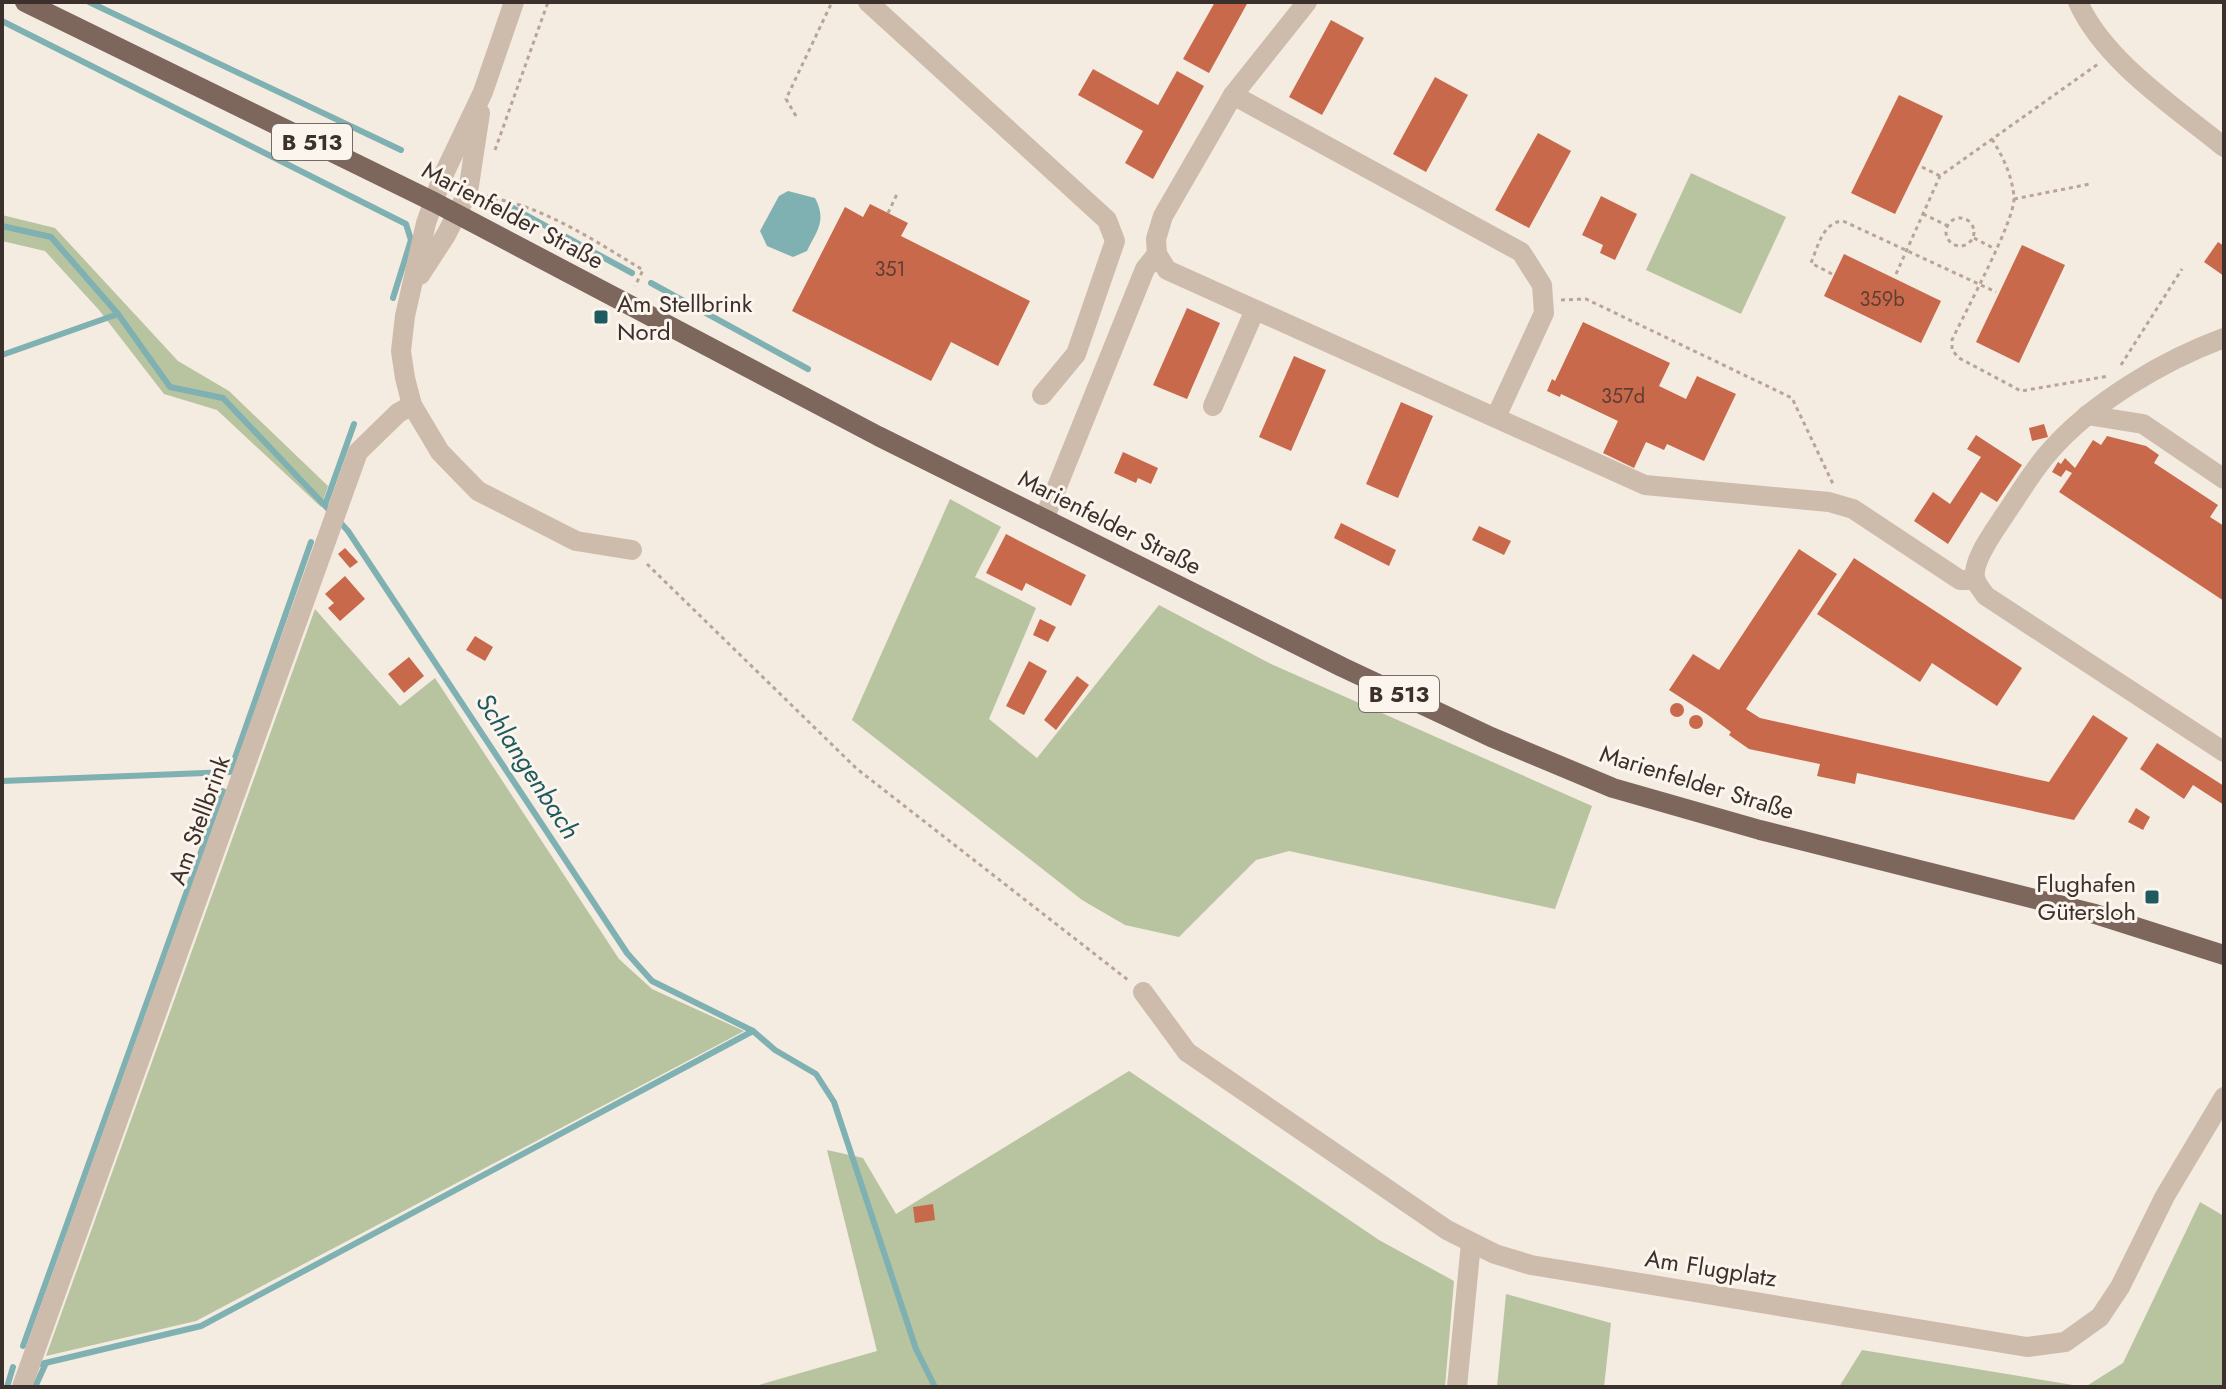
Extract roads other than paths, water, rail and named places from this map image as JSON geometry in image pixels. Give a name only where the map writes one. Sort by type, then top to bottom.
[{"type":"main road","name":"Marienfelder Straße","points":[[25,2],[434,202],[878,436],[1342,667],[1491,737],[1613,788],[1760,830],[2095,914],[2224,955]]},
{"type":"street","points":[[514,2],[483,92],[442,178],[426,223],[405,316],[401,351],[412,405],[440,452],[478,491],[576,541],[632,550]]},
{"type":"street","points":[[868,2],[1107,220],[1115,241],[1076,354],[1042,395]]},
{"type":"street","points":[[1307,2],[1233,95],[1163,216],[1156,239],[1157,254],[1167,270],[1645,485],[1827,502],[1853,509],[1960,580],[1975,580]]},
{"type":"street","points":[[2078,2],[2087,21],[2131,70],[2224,147]]},
{"type":"street","points":[[414,285],[468,192],[483,92]]},
{"type":"street","points":[[1233,95],[1521,252],[1542,285],[1544,313],[1496,417]]},
{"type":"street","points":[[1044,519],[1145,269],[1157,254]]},
{"type":"street","points":[[1213,406],[1255,310]]},
{"type":"street","points":[[2224,338],[2118,384],[2050,451],[2020,492],[1975,566],[1975,580],[1986,596],[2224,752]]},
{"type":"street","name":"Am Stellbrink","points":[[22,1387],[358,452],[398,413],[412,405]]},
{"type":"street","points":[[2087,415],[2143,424],[2224,479]]},
{"type":"street","name":"Am Flugplatz","points":[[1143,992],[1187,1052],[1447,1230],[1495,1254],[1547,1268],[2027,1347],[2065,1342],[2100,1317],[2120,1287],[2165,1196],[2224,1097]]},
{"type":"street","points":[[1457,1387],[1471,1243]]},
{"type":"water","points":[[788,191],[815,198],[820,213],[819,225],[807,251],[793,257],[767,246],[760,231],[779,196]]},
{"type":"waterway","points":[[89,2],[401,150]]},
{"type":"waterway","points":[[2,21],[406,224],[411,240],[393,298]]},
{"type":"waterway","points":[[509,206],[632,273]]},
{"type":"waterway","name":"Schlangenbach","points":[[2,226],[51,237],[118,314],[170,387],[223,398],[331,512]]},
{"type":"waterway","points":[[651,283],[808,369]]},
{"type":"waterway","points":[[2,355],[118,314]]},
{"type":"waterway","points":[[325,505],[354,424]]},
{"type":"waterway","name":"Schlangenbach","points":[[338,520],[627,953],[652,981],[753,1031],[775,1050],[816,1074],[834,1102],[916,1349],[935,1387]]},
{"type":"waterway","points":[[2,781],[230,772],[311,542]]},
{"type":"waterway","points":[[23,1346],[223,791]]},
{"type":"waterway","points":[[41,1364],[201,1326],[753,1031]]},
{"type":"waterway","points":[[35,1387],[46,1363]]},
{"type":"waterway","points":[[7,1387],[13,1367]]},
{"type":"place","name":"Am Stellbrink Nord","points":[[601,317]]},
{"type":"place","name":"Flughafen Gütersloh","points":[[2152,897]]}]
